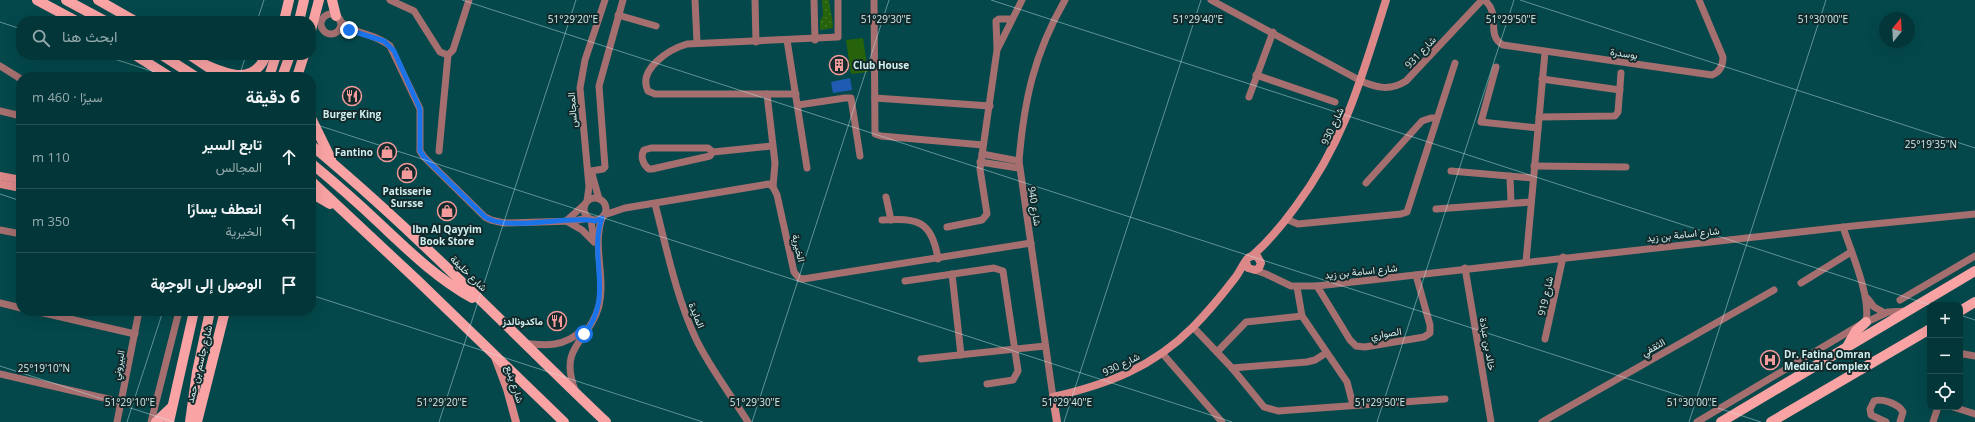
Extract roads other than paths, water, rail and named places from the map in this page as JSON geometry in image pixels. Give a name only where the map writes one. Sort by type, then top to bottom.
[{"type":"main road","points":[[37,0],[67,16]]},
{"type":"main road","points":[[66,0],[96,16]]},
{"type":"main road","points":[[98,0],[127,16]]},
{"type":"main road","points":[[113,0],[124,14]]},
{"type":"main road","points":[[285,16],[289,0]]},
{"type":"main road","points":[[300,16],[304,0]]},
{"type":"main road","points":[[315,16],[319,0]]},
{"type":"main road","points":[[332,0],[338,19]]},
{"type":"main road","points":[[143,60],[162,72]]},
{"type":"main road","points":[[170,60],[188,72]]},
{"type":"main road","points":[[198,60],[215,72]]},
{"type":"main road","points":[[251,72],[256,70],[263,60]]},
{"type":"main road","points":[[271,72],[274,60]]},
{"type":"main road","points":[[284,72],[288,60]]},
{"type":"main road","points":[[299,72],[303,60]]},
{"type":"main road","points":[[206,65],[221,72]]},
{"type":"main road","points":[[316,128],[335,166]]},
{"type":"main road","name":"شارع خليفة","points":[[316,149],[386,210],[606,422]]},
{"type":"main road","points":[[316,167],[351,197],[422,263],[460,291],[483,304]]},
{"type":"main road","points":[[316,186],[564,422]]},
{"type":"main road","points":[[316,196],[348,215]]},
{"type":"main road","points":[[1721,422],[1847,345],[1975,271]]},
{"type":"main road","points":[[1963,309],[1975,302]]},
{"type":"main road","name":"شارع جاسم بن حمد","points":[[169,422],[193,316]]},
{"type":"main road","points":[[190,422],[197,372],[209,316]]},
{"type":"main road","name":"شارع جاسم بن حمد","points":[[197,422],[224,316]]},
{"type":"main road","points":[[1847,345],[1856,331],[1866,322]]},
{"type":"main road","points":[[1771,422],[1927,331]]},
{"type":"main road","points":[[156,422],[172,407]]},
{"type":"street","points":[[390,0],[414,11],[440,52],[448,55]]},
{"type":"street","points":[[439,151],[448,55],[453,50],[469,0]]},
{"type":"street","name":"المجالس","points":[[586,203],[589,187],[580,88],[585,60],[605,0]]},
{"type":"street","points":[[591,171],[603,169],[605,167],[598,86],[623,0]]},
{"type":"street","points":[[695,0],[696,42]]},
{"type":"street","points":[[754,0],[756,42]]},
{"type":"street","points":[[814,0],[814,40]]},
{"type":"street","points":[[796,94],[655,94],[648,91],[646,82],[648,73],[653,65],[662,55],[678,46],[696,42],[756,42],[838,38],[840,34],[838,0]]},
{"type":"street","points":[[874,0],[874,129],[877,136],[983,145]]},
{"type":"street","points":[[997,50],[1022,0]]},
{"type":"street","name":"شارع 940","points":[[1057,422],[1019,165],[1021,132],[1030,80],[1041,48],[1065,0]]},
{"type":"street","name":"شارع 931","points":[[1211,0],[1273,32],[1361,81],[1373,86],[1387,88],[1394,87],[1406,81],[1483,0]]},
{"type":"street","name":"شارع 930","points":[[1053,397],[1116,380],[1162,353],[1193,327],[1236,277],[1251,264],[1286,220],[1327,160],[1346,122],[1361,81],[1386,0]]},
{"type":"street","name":"بوسدرة","points":[[1483,0],[1492,9],[1494,36],[1500,44],[1544,52],[1712,75],[1719,70],[1722,65],[1723,57],[1699,0]]},
{"type":"street","points":[[354,31],[338,31],[329,34],[323,31],[320,25],[322,19],[327,15],[338,19],[354,31],[384,41],[394,51],[420,109],[420,151],[424,157],[485,217],[490,220],[504,223],[589,219],[595,221],[603,216],[625,208],[765,184],[773,186],[775,178],[767,94]]},
{"type":"street","points":[[618,15],[656,26]]},
{"type":"street","points":[[338,19],[338,31]]},
{"type":"street","points":[[947,227],[985,218],[986,209],[980,176],[980,162],[990,106],[997,50],[996,21],[999,19],[1012,19]]},
{"type":"street","name":"المجالس","points":[[599,20],[600,24],[590,61],[585,88],[591,171],[601,201]]},
{"type":"street","points":[[1249,97],[1273,32]]},
{"type":"street","points":[[787,40],[807,168]]},
{"type":"street","points":[[1526,262],[1544,52]]},
{"type":"street","points":[[1286,220],[1298,224],[1402,214],[1406,212],[1410,207],[1436,118],[1455,63]]},
{"type":"street","points":[[0,66],[16,76]]},
{"type":"street","points":[[1496,67],[1481,122],[1538,128]]},
{"type":"street","points":[[1538,117],[1615,116],[1618,112],[1622,72]]},
{"type":"street","points":[[1256,75],[1335,102]]},
{"type":"street","points":[[1542,79],[1620,90]]},
{"type":"street","points":[[798,104],[851,98],[860,156]]},
{"type":"street","points":[[875,98],[990,106]]},
{"type":"street","points":[[0,111],[16,115]]},
{"type":"street","points":[[1366,183],[1422,121],[1430,118],[1436,118]]},
{"type":"street","points":[[713,152],[708,148],[651,148],[644,150],[642,155],[644,165],[648,169],[652,169],[710,156],[713,152],[772,146]]},
{"type":"street","points":[[982,154],[1019,165]]},
{"type":"street","points":[[980,162],[1019,165]]},
{"type":"street","points":[[1534,166],[1626,167]]},
{"type":"street","points":[[1451,171],[1533,178]]},
{"type":"street","points":[[0,176],[16,183]]},
{"type":"street","points":[[1510,176],[1511,203]]},
{"type":"street","points":[[0,184],[16,184]]},
{"type":"street","name":"الخيرية","points":[[773,186],[777,195],[794,272],[799,278],[806,279],[1031,243]]},
{"type":"street","points":[[886,197],[892,220]]},
{"type":"street","points":[[566,221],[592,198],[625,208]]},
{"type":"street","points":[[576,394],[570,371],[571,356],[576,344],[591,324],[600,302],[599,234],[606,209],[601,201]]},
{"type":"street","points":[[1436,209],[1531,202]]},
{"type":"street","points":[[523,343],[546,346],[557,345],[574,338],[585,327],[591,316],[596,294],[594,242],[589,219],[584,212],[586,203]]},
{"type":"street","name":"المايدة","points":[[655,204],[677,289],[689,323],[706,357],[748,422]]},
{"type":"street","name":"شارع اسامة بن زيد","points":[[1251,264],[1281,283],[1297,287],[1318,286],[1563,257],[1975,214]]},
{"type":"street","points":[[882,220],[905,219],[916,221],[933,236],[938,259]]},
{"type":"street","points":[[566,221],[582,230],[594,242]]},
{"type":"street","points":[[1843,227],[1866,297],[1868,313],[1866,322]]},
{"type":"street","points":[[0,230],[16,233]]},
{"type":"street","name":"شارع 930","points":[[1261,262],[1265,246]]},
{"type":"street","points":[[1801,282],[1851,252]]},
{"type":"street","points":[[1257,256],[1261,262],[1259,268],[1251,264],[1257,256]]},
{"type":"street","points":[[1900,300],[1975,256]]},
{"type":"street","name":"شارع 919","points":[[1546,339],[1563,257]]},
{"type":"street","name":"شارع اسامة بن زيد","points":[[1261,262],[1271,276]]},
{"type":"street","points":[[905,281],[997,267],[1003,271],[1018,371],[1014,378],[987,384]]},
{"type":"street","name":"خالد بن عبادة","points":[[1465,268],[1490,422]]},
{"type":"street","points":[[952,274],[961,355]]},
{"type":"street","name":"الصواري","points":[[1318,286],[1350,340],[1356,346],[1365,347],[1424,337],[1430,333],[1430,325],[1416,275]]},
{"type":"street","points":[[1297,287],[1302,316],[1347,382],[1353,405]]},
{"type":"street","name":"الثقفي","points":[[1542,422],[1774,290]]},
{"type":"street","points":[[1866,297],[1874,307],[1885,313]]},
{"type":"street","points":[[0,303],[16,307]]},
{"type":"street","points":[[1697,422],[1832,340],[1866,322],[1885,313],[1898,310],[1907,311]]},
{"type":"street","points":[[57,316],[134,334]]},
{"type":"street","name":"البيروني","points":[[117,422],[138,316]]},
{"type":"street","points":[[151,422],[177,316]]},
{"type":"street","points":[[1217,352],[1246,322],[1302,316]]},
{"type":"street","points":[[1193,327],[1232,368],[1264,407],[1271,410],[1278,411],[1445,399]]},
{"type":"street","points":[[920,359],[1045,346]]},
{"type":"street","name":"شارع ينبع","points":[[493,353],[505,383],[516,422]]},
{"type":"street","points":[[1162,353],[1222,422]]},
{"type":"street","points":[[1232,368],[1307,362],[1316,360],[1326,353]]},
{"type":"street","points":[[1963,354],[1975,356]]},
{"type":"street","points":[[0,374],[121,402]]},
{"type":"street","points":[[1886,422],[1871,415],[1870,409],[1874,401],[1882,400],[1899,407],[1902,412],[1900,422]]},
{"type":"street","points":[[1933,422],[1937,410]]},
{"type":"street","points":[[1962,410],[1975,414]]},
{"type":"water","points":[[850,78],[852,90],[833,93],[831,82]]},
{"type":"place","name":"Club House","points":[[839,65]]},
{"type":"place","name":"Burger King","points":[[352,96]]},
{"type":"place","name":"Fantino","points":[[387,152]]},
{"type":"place","name":"Patisserie Sursse","points":[[407,173]]},
{"type":"place","name":"Ibn Al Qayyim Book Store","points":[[447,211]]},
{"type":"place","name":"ماكدونالدز","points":[[557,321]]},
{"type":"place","name":"Dr. Fatina Omran Medical Complex","points":[[1770,360]]}]
